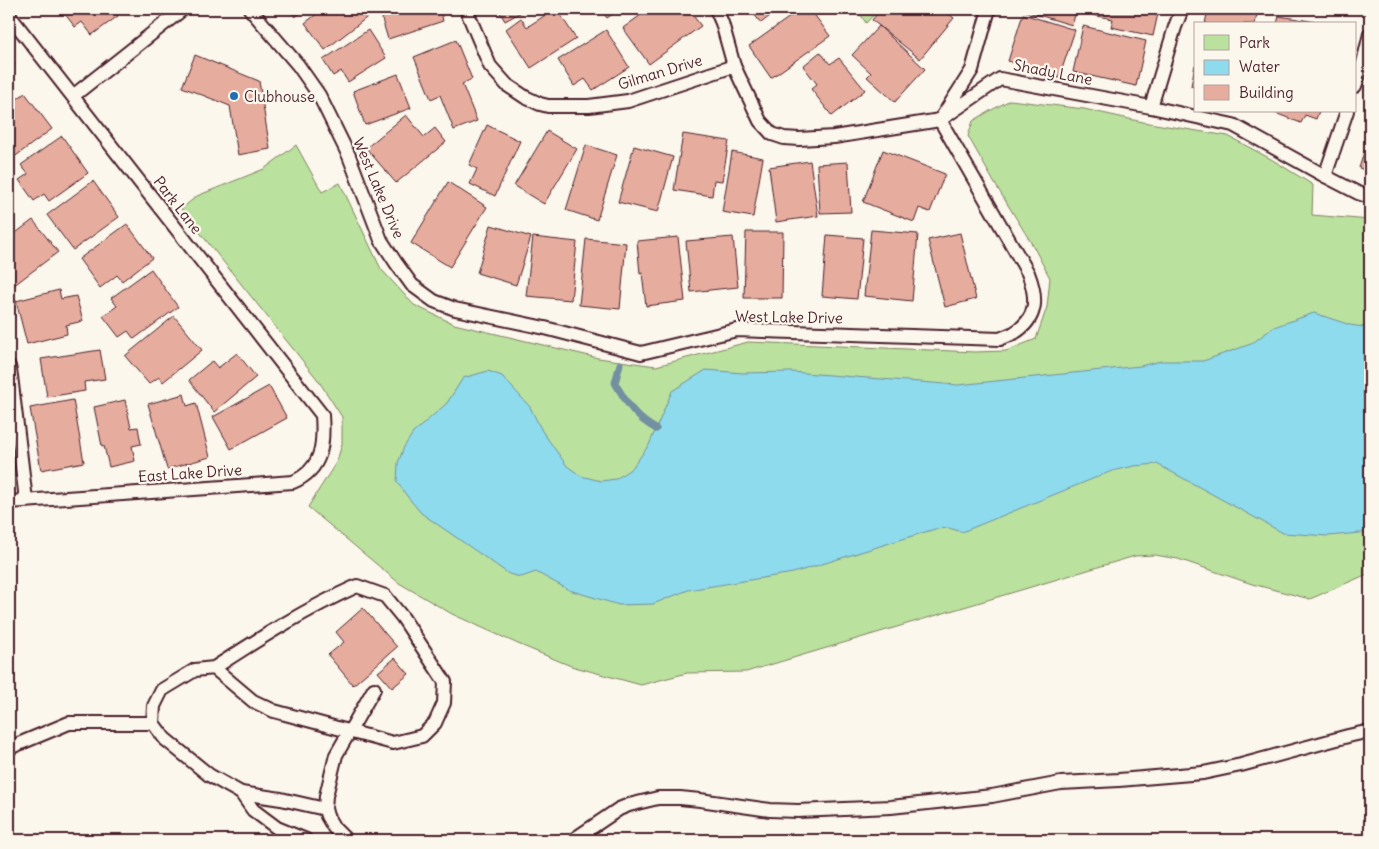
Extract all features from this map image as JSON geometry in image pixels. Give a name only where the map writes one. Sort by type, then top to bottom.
[{"type":"lane","points":[[73,96],[184,9]]},
{"type":"lane","name":"West Lake Drive","points":[[250,9],[298,65],[319,95],[349,156],[381,240],[412,285],[434,301],[455,309],[546,328],[641,353],[737,330],[1000,339],[1014,333],[1025,323],[1032,312],[1035,302],[1030,278],[940,120]]},
{"type":"lane","name":"Gilman Drive","points":[[466,9],[490,66],[507,85],[524,97],[548,106],[589,106],[628,101],[734,66]]},
{"type":"lane","name":"Shady Lane","points":[[716,9],[722,23],[734,66],[760,121],[772,134],[784,138],[834,137],[940,120],[1000,79],[1151,107],[1233,125],[1325,176],[1370,197]]},
{"type":"lane","points":[[940,120],[972,70],[988,9]]},
{"type":"lane","points":[[1151,107],[1182,9]]},
{"type":"lane","name":"Park Lane","points":[[9,15],[322,415]]},
{"type":"lane","points":[[1356,83],[1370,34]]},
{"type":"lane","points":[[1325,176],[1347,112]]},
{"type":"lane","points":[[9,366],[26,500]]},
{"type":"lane","name":"East Lake Drive","points":[[9,502],[293,482],[303,478],[314,466],[322,451],[324,434],[322,415]]},
{"type":"lane","points":[[214,668],[252,701],[274,711],[393,742],[422,736],[435,723],[444,703],[445,682],[403,618],[385,596],[356,586],[326,600],[262,636],[214,668],[194,670],[162,690],[154,706],[153,723],[165,739],[209,775],[241,793],[281,799],[325,809]]},
{"type":"lane","points":[[346,840],[334,828],[327,816],[325,809],[326,796],[336,755],[374,689]]},
{"type":"lane","points":[[9,748],[69,723],[153,723]]},
{"type":"lane","points":[[573,840],[619,809],[658,798],[700,800],[798,812],[891,807],[992,796],[1061,782],[1119,780],[1203,773],[1370,732]]},
{"type":"lane","points":[[241,793],[253,810],[277,828],[306,840]]},
{"type":"green space","points":[[857,9],[879,9],[866,23]]},
{"type":"green space","points":[[1010,100],[1084,109],[1143,122],[1228,136],[1271,159],[1313,185],[1312,215],[1370,220],[1370,573],[1310,599],[1252,584],[1178,559],[1155,555],[1135,556],[746,672],[687,673],[641,685],[571,666],[452,614],[399,583],[308,507],[337,461],[342,444],[342,417],[318,380],[181,209],[197,196],[264,169],[296,145],[322,192],[340,183],[381,269],[414,305],[454,324],[598,358],[656,366],[748,342],[975,352],[1006,351],[1036,339],[1047,307],[1050,278],[968,136],[973,121]]},
{"type":"water","points":[[1314,313],[1350,325],[1370,328],[1370,532],[1328,536],[1283,533],[1157,464],[1134,466],[1112,471],[962,532],[949,528],[935,529],[793,573],[688,590],[653,604],[619,605],[569,590],[536,572],[521,577],[509,574],[421,513],[397,482],[398,463],[404,447],[413,433],[447,403],[463,378],[488,371],[502,376],[530,407],[542,431],[567,466],[581,476],[601,481],[616,479],[632,468],[649,445],[672,391],[706,370],[743,373],[791,372],[958,385],[1140,366],[1161,361],[1203,361],[1251,344],[1274,327]]},
{"type":"building","points":[[61,9],[113,9],[118,16],[92,35],[82,22],[75,27]]},
{"type":"building","points":[[289,9],[306,9],[295,17]]},
{"type":"building","points":[[323,9],[366,9],[370,15],[325,50],[305,23]]},
{"type":"building","points":[[394,9],[440,9],[443,21],[388,39],[380,13]]},
{"type":"building","points":[[498,9],[527,9],[505,21]]},
{"type":"building","points":[[557,9],[576,39],[531,68],[506,29],[521,18],[527,27]]},
{"type":"building","points":[[600,9],[620,9],[607,18]]},
{"type":"building","points":[[649,9],[688,9],[701,26],[649,64],[623,28]]},
{"type":"building","points":[[750,9],[779,9],[761,23]]},
{"type":"building","points":[[801,9],[810,9],[830,36],[771,78],[749,46]]},
{"type":"building","points":[[881,9],[943,9],[954,18],[920,59],[872,20]]},
{"type":"building","points":[[1018,9],[1077,9],[1072,25]]},
{"type":"building","points":[[1093,9],[1159,9],[1153,36],[1111,27],[1113,19],[1092,15]]},
{"type":"building","points":[[1208,9],[1235,9],[1257,14],[1255,22],[1205,22]]},
{"type":"building","points":[[1337,9],[1353,9],[1352,12]]},
{"type":"building","points":[[1023,14],[1075,30],[1059,78],[1008,61]]},
{"type":"building","points":[[1279,16],[1316,22],[1278,22]]},
{"type":"building","points":[[879,26],[925,69],[895,102],[867,77],[871,73],[852,55]]},
{"type":"building","points":[[1083,26],[1146,41],[1136,86],[1073,72]]},
{"type":"building","points":[[368,30],[386,58],[348,82],[341,71],[333,76],[323,60]]},
{"type":"building","points":[[606,30],[629,67],[593,90],[585,79],[574,86],[558,60]]},
{"type":"building","points":[[456,40],[472,79],[462,84],[477,121],[454,130],[440,95],[431,99],[414,57]]},
{"type":"building","points":[[820,52],[830,64],[839,58],[865,90],[832,116],[811,89],[817,84],[803,66]]},
{"type":"building","name":"Clubhouse","points":[[195,55],[259,81],[270,149],[238,155],[230,106],[182,87]]},
{"type":"building","points":[[9,56],[15,65],[9,70]]},
{"type":"building","points":[[1194,70],[1194,87],[1191,86]]},
{"type":"building","points":[[398,74],[411,108],[365,125],[353,91]]},
{"type":"building","points":[[25,93],[52,129],[9,161],[9,105]]},
{"type":"building","points":[[1273,112],[1319,112],[1316,119],[1305,115],[1301,123]]},
{"type":"building","points":[[406,115],[424,137],[435,128],[446,142],[396,183],[366,148]]},
{"type":"building","points":[[1370,116],[1370,129],[1366,128]]},
{"type":"building","points":[[487,125],[520,141],[495,196],[470,184],[477,169],[469,165]]},
{"type":"building","points":[[547,131],[577,149],[544,204],[514,186]]},
{"type":"building","points":[[683,134],[729,141],[722,181],[714,180],[712,196],[674,190]]},
{"type":"building","points":[[1370,134],[1370,172],[1359,168]]},
{"type":"building","points":[[62,136],[88,173],[49,201],[44,194],[34,201],[19,180],[28,174],[21,165]]},
{"type":"building","points":[[586,145],[617,155],[597,220],[566,210]]},
{"type":"building","points":[[634,146],[673,157],[658,212],[618,202]]},
{"type":"building","points":[[883,150],[945,174],[930,212],[919,208],[914,222],[863,202]]},
{"type":"building","points":[[732,152],[763,158],[753,217],[722,212]]},
{"type":"building","points":[[810,161],[818,216],[776,222],[769,167]]},
{"type":"building","points":[[848,162],[851,212],[820,213],[817,164]]},
{"type":"building","points":[[93,181],[119,217],[73,250],[47,215]]},
{"type":"building","points":[[448,182],[487,207],[450,267],[411,243]]},
{"type":"building","points":[[9,197],[15,205],[9,209]]},
{"type":"building","points":[[33,220],[58,252],[9,289],[9,238]]},
{"type":"building","points":[[127,224],[152,258],[122,281],[117,275],[100,288],[79,259]]},
{"type":"building","points":[[491,225],[531,237],[516,285],[477,273]]},
{"type":"building","points":[[871,230],[918,234],[912,301],[864,296]]},
{"type":"building","points":[[746,232],[783,232],[782,298],[744,298]]},
{"type":"building","points":[[960,233],[976,299],[945,307],[928,240]]},
{"type":"building","points":[[827,235],[863,238],[857,299],[822,296]]},
{"type":"building","points":[[533,237],[577,242],[571,300],[526,296]]},
{"type":"building","points":[[678,237],[685,301],[646,306],[642,273],[640,274],[637,241]]},
{"type":"building","points":[[733,237],[738,287],[691,292],[686,241]]},
{"type":"building","points":[[586,239],[626,243],[620,309],[579,305]]},
{"type":"building","points":[[151,269],[178,307],[134,339],[128,331],[119,337],[103,316],[117,306],[111,298]]},
{"type":"building","points":[[59,290],[61,299],[76,296],[83,321],[66,325],[67,334],[27,344],[16,301]]},
{"type":"building","points":[[174,316],[202,350],[163,382],[159,377],[149,384],[125,356]]},
{"type":"building","points":[[100,350],[105,379],[84,382],[85,391],[47,397],[41,359]]},
{"type":"building","points":[[237,353],[256,377],[214,412],[189,380],[212,361],[218,368]]},
{"type":"building","points":[[269,386],[287,418],[231,449],[213,417]]},
{"type":"building","points":[[184,394],[187,406],[196,403],[210,457],[167,469],[148,404]]},
{"type":"building","points":[[73,400],[84,462],[41,470],[30,408]]},
{"type":"building","points":[[125,400],[131,428],[138,427],[141,444],[132,446],[135,461],[109,467],[104,446],[102,446],[94,407]]},
{"type":"building","points":[[363,608],[397,647],[353,685],[328,655],[344,642],[336,632]]},
{"type":"building","points":[[395,658],[409,674],[392,688],[378,672]]},
{"type":"waterway","points":[[620,364],[615,383],[627,403],[642,420],[656,429]]},
{"type":"place","name":"Clubhouse","points":[[234,96]]}]
